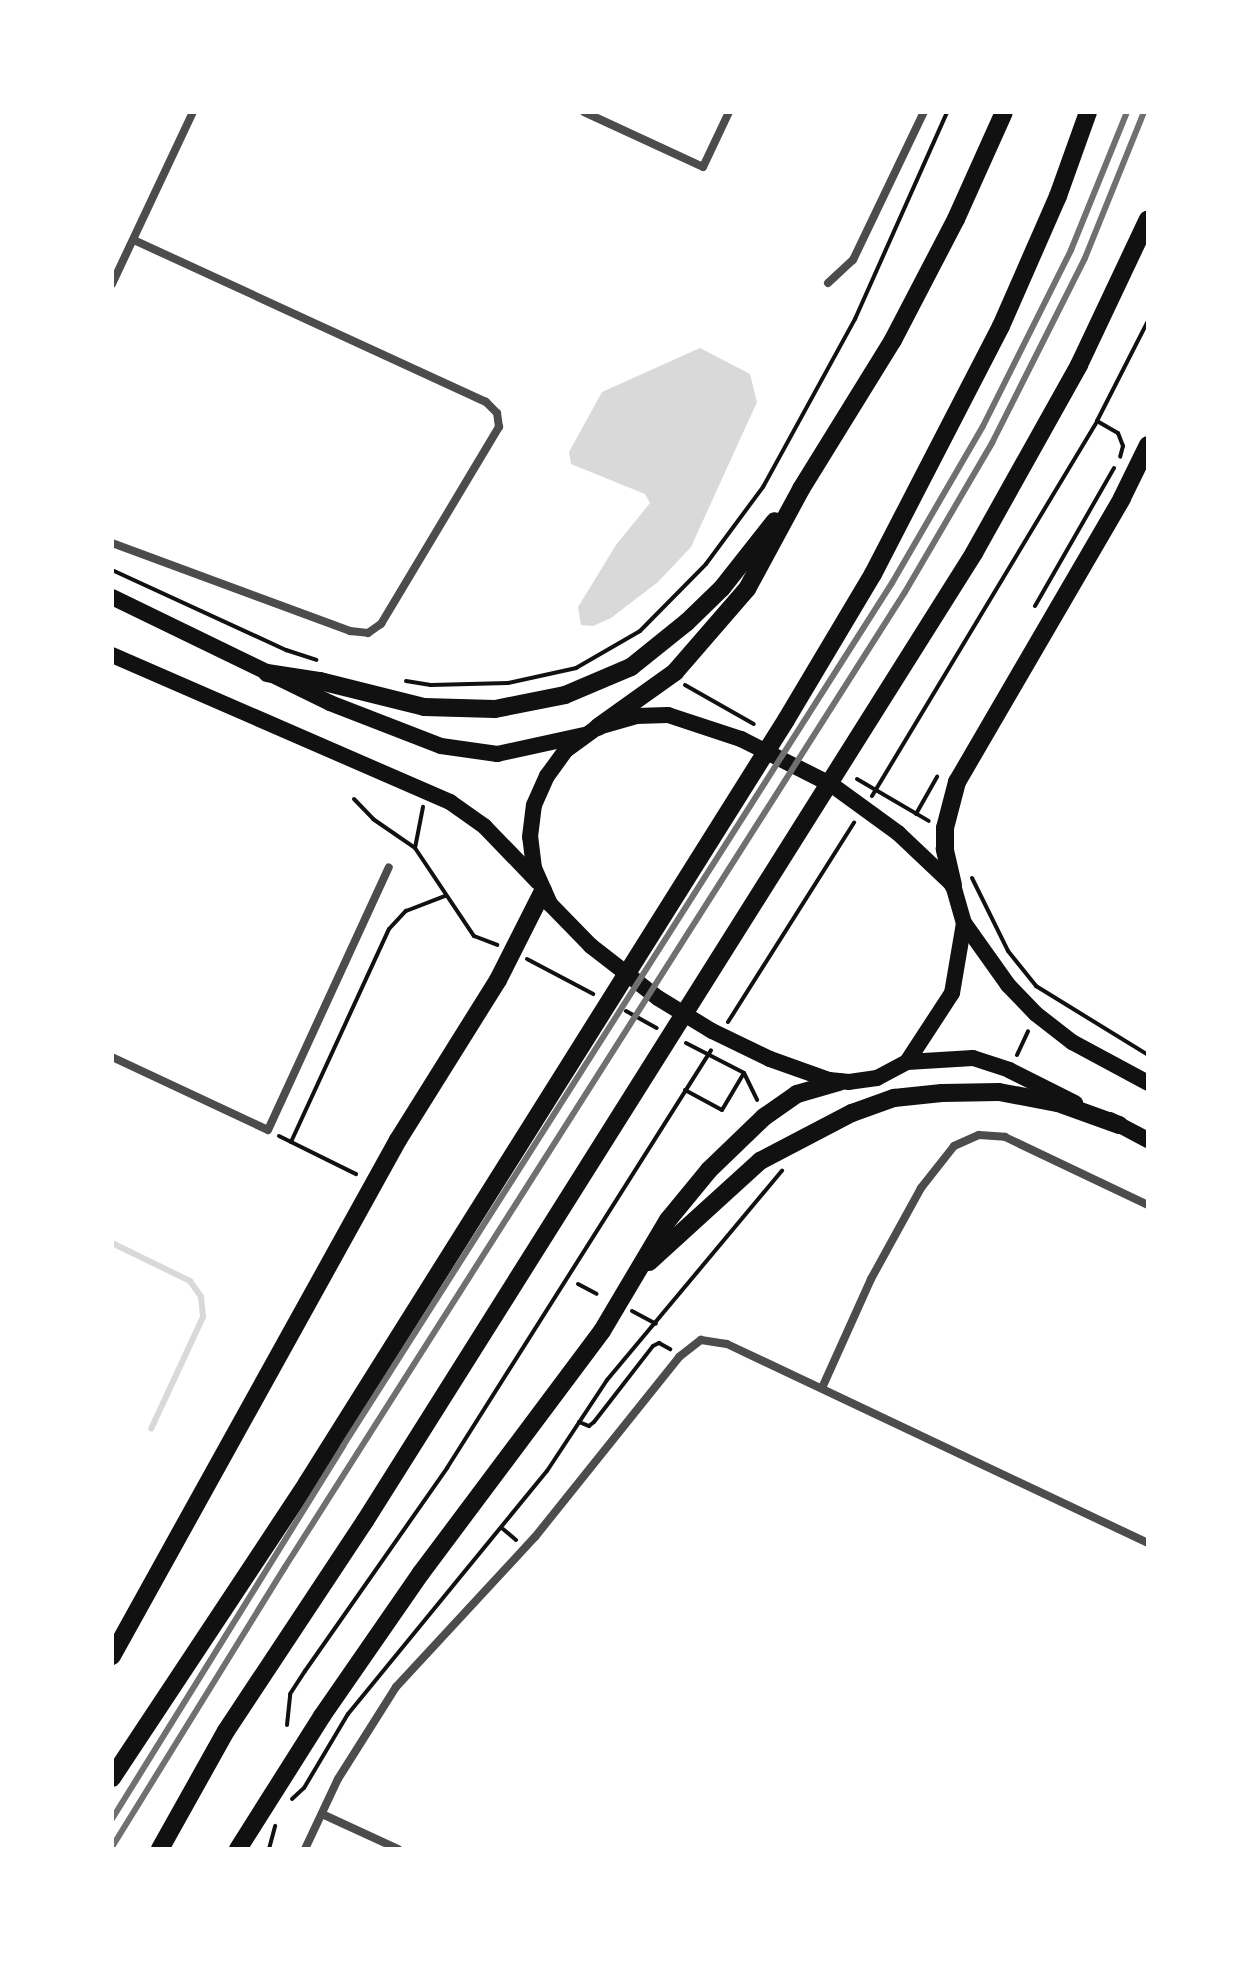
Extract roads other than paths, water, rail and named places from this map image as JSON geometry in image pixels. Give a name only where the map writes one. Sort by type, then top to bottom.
[{"type":"highway","points":[[591,731],[675,672],[717,626],[764,562],[801,489],[893,340],[962,207],[1004,112]]},
{"type":"highway","points":[[112,1778],[307,1483],[612,1010],[641,951],[786,720],[873,574],[971,388],[1031,260],[1088,112]]},
{"type":"highway","points":[[160,1849],[226,1731],[365,1521],[1011,491],[1079,365],[1148,219]]},
{"type":"highway","points":[[953,885],[945,849],[945,828],[957,782],[1122,498],[1148,445]]},
{"type":"highway","points":[[267,673],[320,681],[400,703],[450,709],[495,709],[543,702],[588,687],[631,667],[687,622],[722,588],[801,489]]},
{"type":"highway","points":[[112,1656],[398,1140],[512,951],[541,887]]},
{"type":"highway","points":[[238,1849],[376,1638],[602,1331],[668,1220],[709,1170],[764,1117],[797,1094],[839,1082]]},
{"type":"highway","points":[[635,1274],[760,1161],[788,1144],[894,1098],[999,1092],[1058,1103],[1119,1125]]},
{"type":"main road","points":[[112,597],[330,703],[467,752],[518,752],[636,716],[668,715],[760,747],[814,775],[866,808],[914,846],[953,885],[964,923],[1008,985],[1036,1014],[1072,1042],[1148,1083]]},
{"type":"main road","points":[[112,655],[427,791],[473,817],[506,846],[541,887],[560,917],[583,939],[676,1010],[760,1054],[839,1082],[877,1078],[907,1062],[973,1058],[1009,1070],[1148,1140]]},
{"type":"main road","points":[[541,887],[531,845],[534,805],[551,769],[591,731]]},
{"type":"main road","points":[[907,1062],[952,993],[964,923]]},
{"type":"street","points":[[112,284],[193,112]]},
{"type":"street","points":[[584,112],[703,167],[729,112]]},
{"type":"street","points":[[828,283],[853,260],[924,112]]},
{"type":"street","points":[[112,543],[350,631],[368,633],[381,624],[499,427],[497,413],[486,402],[133,240]]},
{"type":"street","points":[[112,1057],[268,1130],[389,867]]},
{"type":"street","points":[[822,1388],[871,1279],[921,1188],[954,1146],[979,1135],[1005,1137],[1148,1205]]},
{"type":"street","points":[[305,1849],[338,1779],[396,1687],[535,1537],[679,1357],[695,1343],[713,1340],[822,1388],[1148,1543]]},
{"type":"street","points":[[322,1814],[398,1849]]},
{"type":"waterway","points":[[112,1243],[190,1281],[201,1297],[203,1317],[151,1429]]},
{"type":"railway","points":[[112,1819],[343,1446],[892,583],[983,426],[1071,250],[1127,112]]},
{"type":"railway","points":[[112,1847],[285,1567],[905,592],[992,443],[1085,258],[1144,112]]}]
